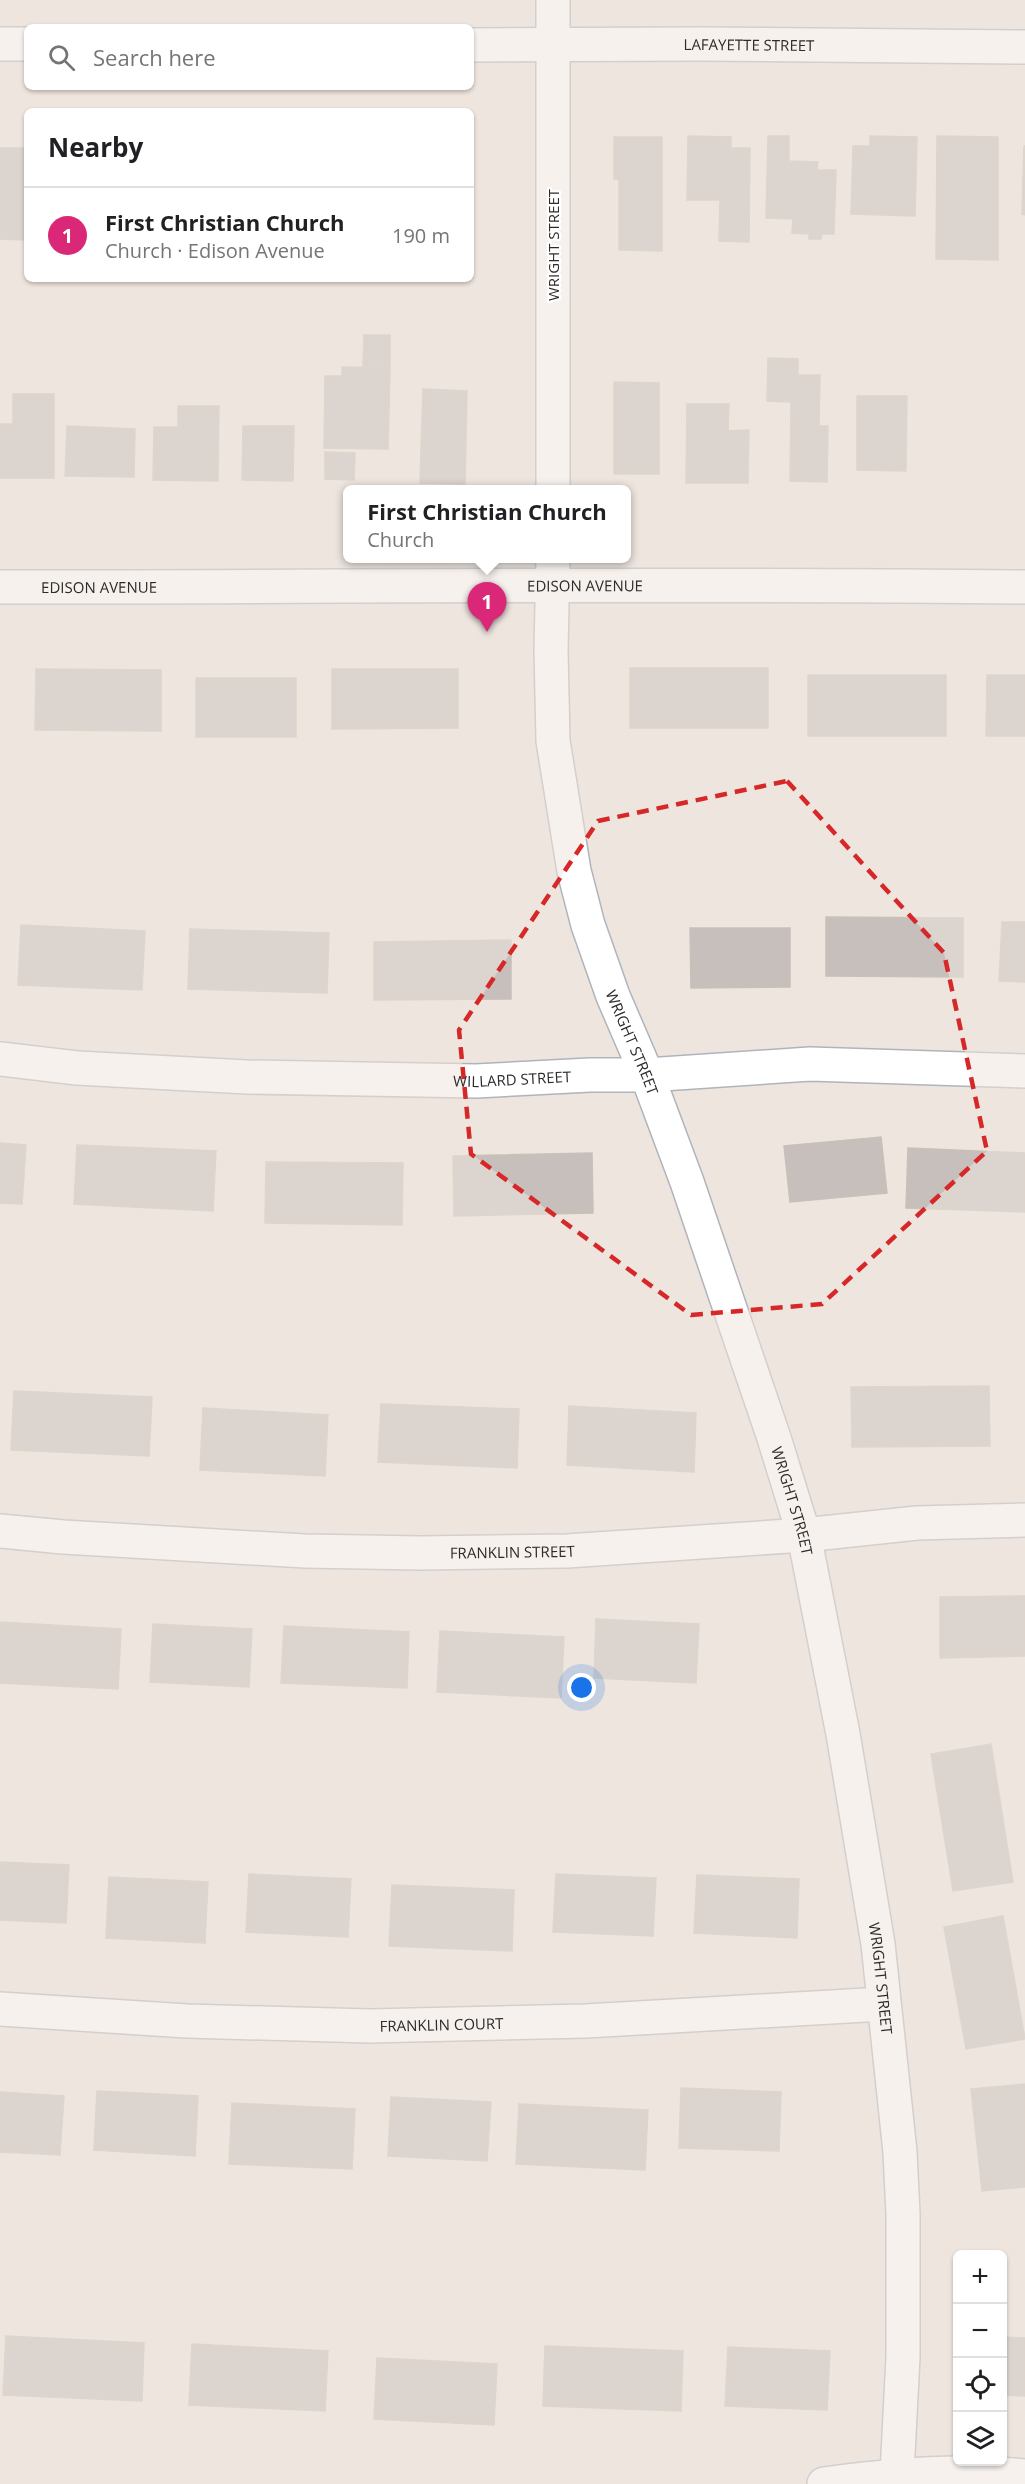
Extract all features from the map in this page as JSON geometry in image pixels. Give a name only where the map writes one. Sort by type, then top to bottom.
[{"type":"street","name":"WRIGHT STREET","points":[[553,0],[553,485]]},
{"type":"street","points":[[0,44],[24,44]]},
{"type":"street","name":"LAFAYETTE STREET","points":[[474,45],[701,44],[1025,48]]},
{"type":"street","name":"WRIGHT STREET","points":[[553,573],[551,651],[553,741],[566,831],[588,925],[613,996],[647,1074],[687,1182],[774,1438],[804,1535],[843,1734],[878,1944],[900,2152],[903,2214],[903,2357],[897,2474]]},
{"type":"street","name":"EDISON AVENUE","points":[[0,588],[553,573],[769,584],[1025,587]]},
{"type":"street","name":"WILLARD STREET","points":[[0,1059],[76,1068],[247,1077],[476,1081],[810,1064],[1025,1071]]},
{"type":"street","name":"FRANKLIN STREET","points":[[0,1531],[63,1537],[305,1551],[420,1553],[567,1551],[804,1535],[917,1523],[1025,1520]]},
{"type":"street","name":"FRANKLIN COURT","points":[[0,2009],[187,2021],[369,2026],[586,2022],[883,2004]]},
{"type":"street","points":[[824,2484],[897,2474],[964,2473],[1025,2476]]},
{"type":"highlighted area","points":[[787,781],[944,953],[987,1151],[822,1304],[691,1315],[471,1154],[459,1030],[598,821]]},
{"type":"building","points":[[688,136],[731,137],[731,148],[750,148],[749,242],[719,241],[720,200],[687,200]]},
{"type":"building","points":[[768,136],[789,136],[789,161],[818,162],[817,170],[836,170],[834,234],[822,234],[821,239],[809,239],[809,234],[792,233],[793,219],[766,218]]},
{"type":"building","points":[[870,136],[917,137],[915,216],[851,214],[853,146],[870,146]]},
{"type":"building","points":[[937,136],[998,137],[998,260],[936,259]]},
{"type":"building","points":[[614,137],[662,137],[662,251],[619,250],[619,179],[614,179]]},
{"type":"building","points":[[1025,146],[1025,215],[1022,214]]},
{"type":"building","points":[[0,148],[24,148],[24,240],[0,239]]},
{"type":"building","points":[[364,335],[390,335],[390,367],[363,366]]},
{"type":"building","points":[[768,358],[798,359],[798,375],[820,375],[819,426],[828,426],[827,482],[790,481],[791,402],[767,401]]},
{"type":"building","points":[[342,367],[390,368],[388,449],[324,448],[325,376],[342,376]]},
{"type":"building","points":[[614,382],[659,383],[659,474],[614,474]]},
{"type":"building","points":[[423,389],[467,391],[465,484],[420,483]]},
{"type":"building","points":[[13,394],[54,394],[54,478],[0,478],[0,424],[13,424]]},
{"type":"building","points":[[857,396],[907,396],[906,471],[857,470]]},
{"type":"building","points":[[687,404],[729,404],[728,431],[749,430],[748,483],[686,483]]},
{"type":"building","points":[[178,406],[219,406],[218,481],[153,480],[154,427],[178,427]]},
{"type":"building","points":[[67,426],[135,429],[134,477],[65,476]]},
{"type":"building","points":[[243,426],[294,426],[293,481],[242,480]]},
{"type":"building","points":[[325,452],[355,453],[354,480],[325,479]]},
{"type":"building","points":[[630,668],[768,668],[768,728],[630,728]]},
{"type":"building","points":[[36,669],[161,670],[161,731],[35,730]]},
{"type":"building","points":[[332,669],[458,669],[458,728],[332,729]]},
{"type":"building","points":[[808,675],[946,675],[946,736],[808,736]]},
{"type":"building","points":[[987,675],[1025,675],[1025,736],[986,736]]},
{"type":"building","points":[[196,678],[296,678],[296,737],[196,737]]},
{"type":"building","points":[[826,917],[963,918],[963,977],[826,976]]},
{"type":"building","points":[[1002,922],[1025,922],[1025,982],[999,981]]},
{"type":"building","points":[[21,925],[145,931],[142,990],[18,985]]},
{"type":"building","points":[[690,928],[790,928],[790,987],[691,988]]},
{"type":"building","points":[[190,929],[329,933],[327,993],[188,989]]},
{"type":"building","points":[[511,940],[511,999],[374,1000],[374,942]]},
{"type":"building","points":[[881,1137],[887,1193],[790,1202],[784,1146]]},
{"type":"building","points":[[0,1143],[26,1145],[22,1204],[0,1203]]},
{"type":"building","points":[[77,1145],[216,1151],[213,1211],[74,1204]]},
{"type":"building","points":[[908,1148],[1025,1153],[1025,1212],[906,1208]]},
{"type":"building","points":[[592,1153],[593,1213],[454,1216],[453,1156]]},
{"type":"building","points":[[266,1162],[403,1163],[402,1225],[265,1223]]},
{"type":"building","points":[[989,1386],[990,1446],[852,1447],[851,1387]]},
{"type":"building","points":[[14,1391],[152,1397],[149,1456],[11,1450]]},
{"type":"building","points":[[381,1404],[519,1409],[517,1468],[378,1462]]},
{"type":"building","points":[[569,1406],[696,1413],[694,1472],[567,1465]]},
{"type":"building","points":[[203,1408],[328,1415],[325,1476],[200,1470]]},
{"type":"building","points":[[1025,1596],[1025,1656],[940,1658],[940,1597]]},
{"type":"building","points":[[596,1619],[699,1624],[696,1683],[594,1678]]},
{"type":"building","points":[[0,1622],[121,1629],[118,1689],[0,1683]]},
{"type":"building","points":[[153,1624],[252,1629],[249,1687],[150,1682]]},
{"type":"building","points":[[284,1626],[409,1632],[407,1688],[281,1683]]},
{"type":"building","points":[[440,1631],[564,1637],[561,1698],[437,1692]]},
{"type":"building","points":[[991,1744],[1013,1882],[953,1891],[931,1754]]},
{"type":"building","points":[[0,1862],[69,1865],[66,1923],[0,1920]]},
{"type":"building","points":[[249,1874],[351,1879],[348,1937],[246,1932]]},
{"type":"building","points":[[556,1874],[656,1878],[653,1936],[553,1932]]},
{"type":"building","points":[[697,1875],[799,1879],[797,1938],[694,1933]]},
{"type":"building","points":[[109,1877],[208,1882],[205,1943],[106,1938]]},
{"type":"building","points":[[392,1885],[514,1890],[512,1951],[389,1946]]},
{"type":"building","points":[[1003,1916],[1025,2039],[966,2049],[944,1927]]},
{"type":"building","points":[[1025,2084],[1025,2187],[982,2191],[971,2089]]},
{"type":"building","points":[[681,2088],[781,2092],[779,2151],[679,2148]]},
{"type":"building","points":[[97,2091],[198,2096],[195,2156],[94,2150]]},
{"type":"building","points":[[0,2092],[64,2096],[60,2155],[0,2152]]},
{"type":"building","points":[[391,2097],[491,2102],[487,2161],[388,2156]]},
{"type":"building","points":[[232,2103],[355,2109],[352,2169],[229,2164]]},
{"type":"building","points":[[519,2104],[648,2110],[645,2170],[516,2164]]},
{"type":"building","points":[[6,2336],[144,2343],[142,2401],[3,2395]]},
{"type":"building","points":[[1007,2337],[1025,2338],[1025,2396],[1007,2395]]},
{"type":"building","points":[[192,2344],[328,2351],[325,2411],[189,2405]]},
{"type":"building","points":[[545,2346],[683,2351],[681,2411],[543,2406]]},
{"type":"building","points":[[728,2347],[830,2351],[827,2410],[725,2406]]},
{"type":"building","points":[[377,2358],[497,2364],[494,2425],[374,2419]]},
{"type":"place","name":"First Christian Church","points":[[487,632]]}]
